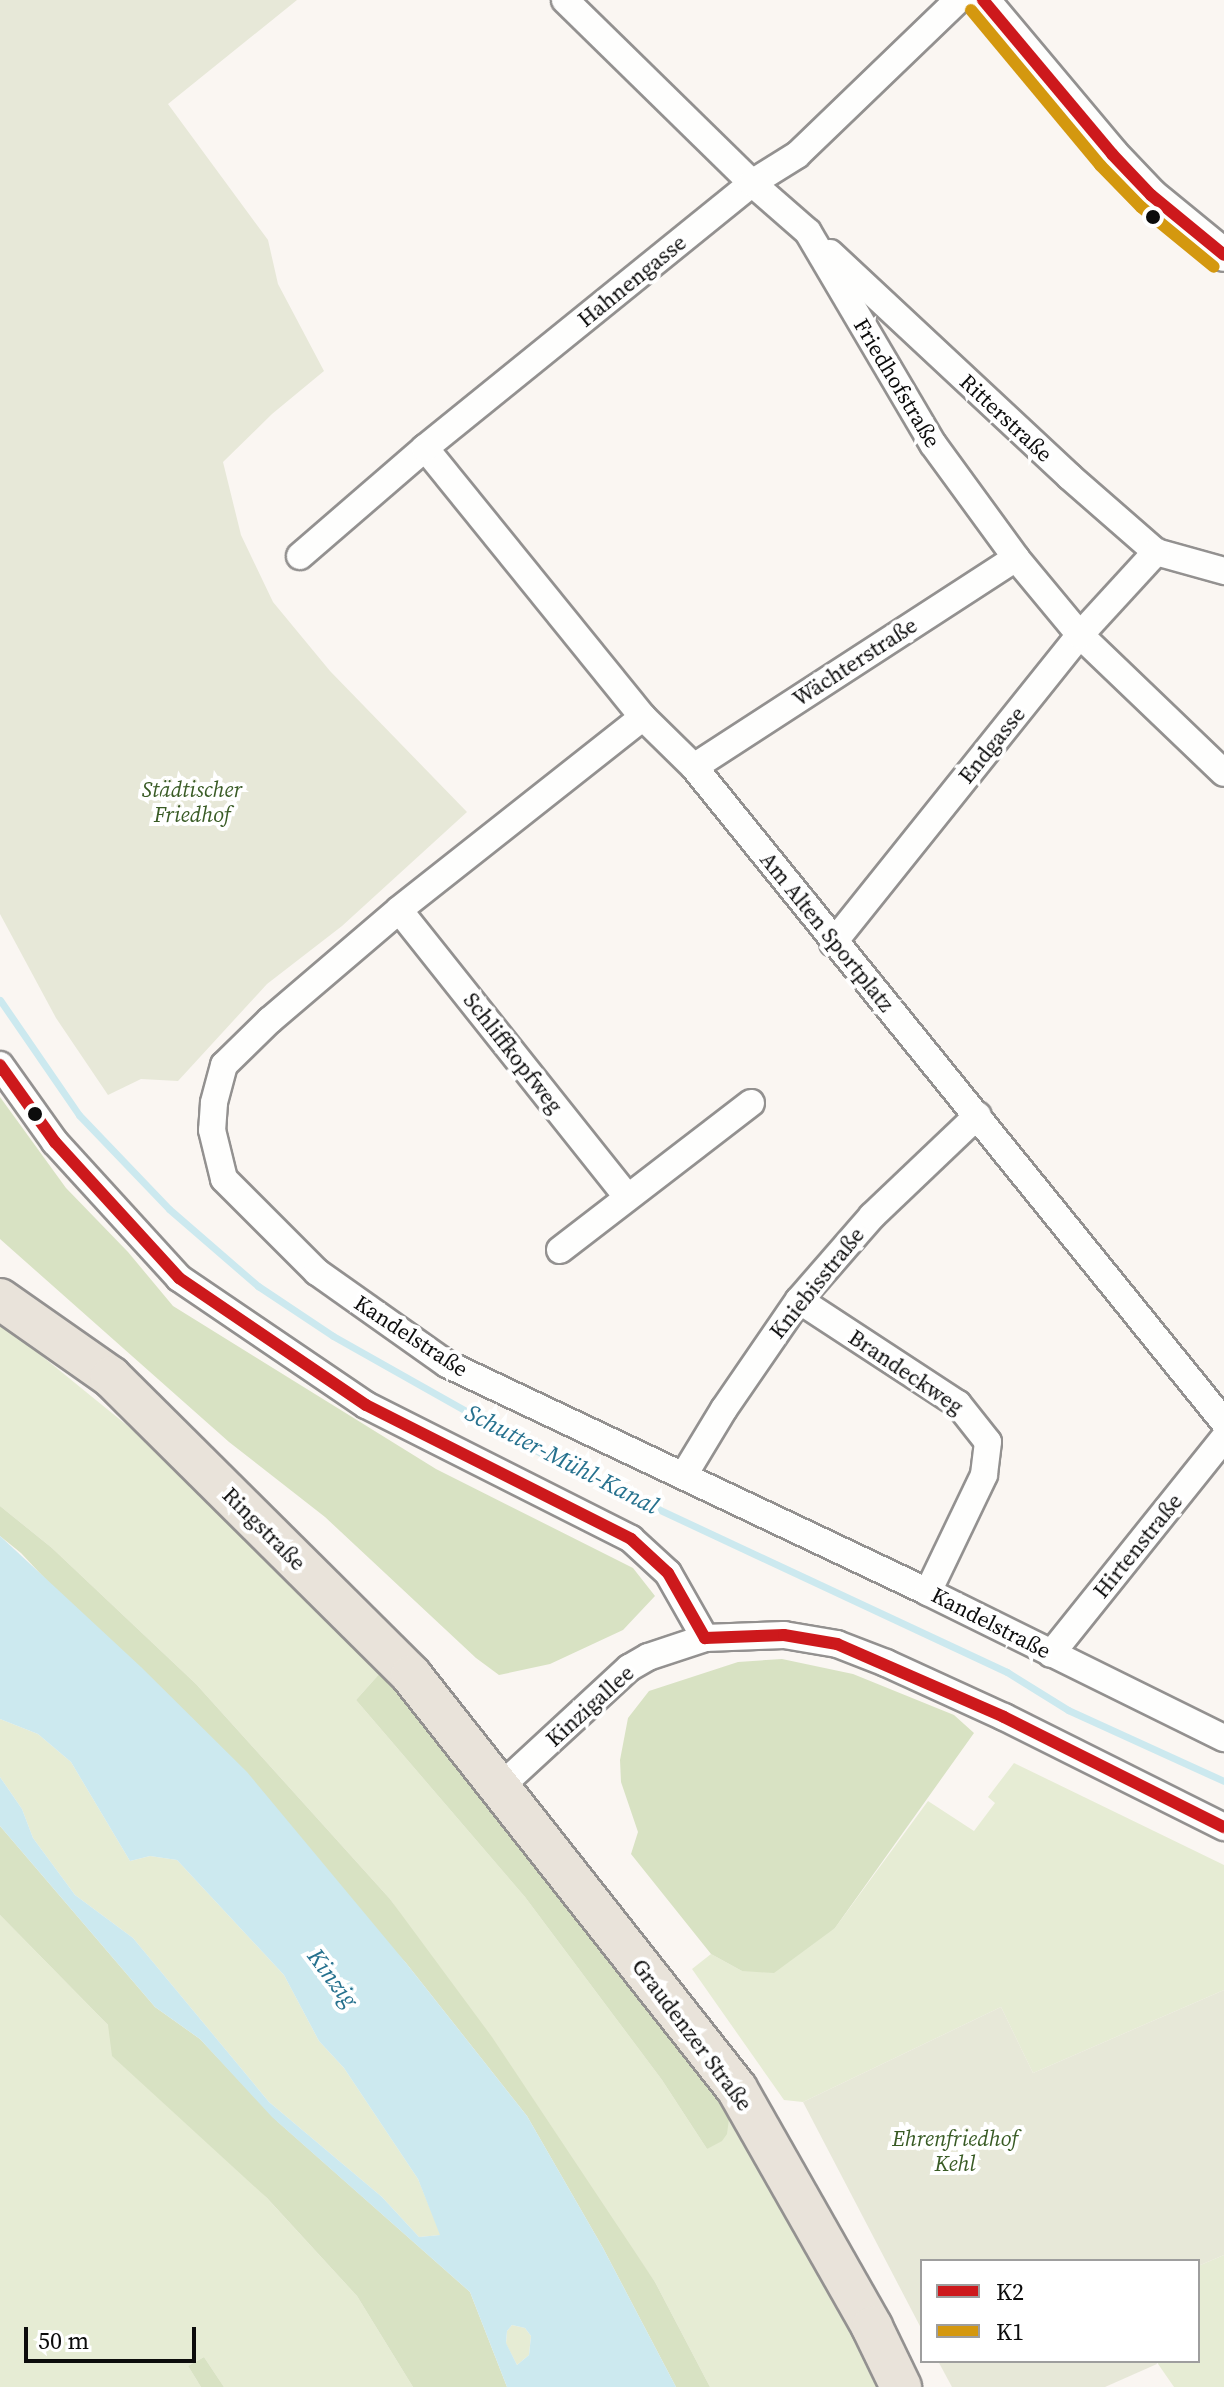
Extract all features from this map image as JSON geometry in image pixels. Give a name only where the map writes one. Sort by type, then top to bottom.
[{"type":"main road","name":"Ringstraße","points":[[0,1299],[111,1377],[411,1675],[500,1787]]},
{"type":"main road","name":"Graudenzer Straße","points":[[500,1787],[737,2089],[872,2327],[901,2387]]},
{"type":"street","name":"Friedhofstraße","points":[[565,0],[752,183],[808,232],[933,444],[1016,558],[1080,635],[1224,773]]},
{"type":"street","name":"Hahnengasse","points":[[300,556],[425,448],[752,183],[797,155],[958,0]]},
{"type":"street","points":[[983,0],[1112,154],[1151,195],[1224,255]]},
{"type":"street","name":"Ritterstraße","points":[[808,232],[1070,477],[1156,552],[1224,571]]},
{"type":"street","name":"Am Alten Sportplatz","points":[[425,448],[643,717],[694,767],[833,943],[978,1115],[1117,1293],[1224,1422]]},
{"type":"street","name":"Endgasse","points":[[833,943],[1080,635],[1156,552]]},
{"type":"street","name":"Wächterstraße","points":[[694,767],[1016,558]]},
{"type":"street","name":"Kandelstraße","points":[[643,717],[399,910],[270,1020],[224,1065],[214,1103],[212,1130],[224,1179],[317,1272],[447,1364],[928,1592],[1224,1738]]},
{"type":"street","name":"Schliffkopfweg","points":[[399,910],[627,1197]]},
{"type":"street","points":[[0,1065],[55,1142],[179,1278],[366,1405],[631,1539],[668,1573],[705,1638]]},
{"type":"street","points":[[560,1250],[751,1103]]},
{"type":"street","name":"Kniebisstraße","points":[[684,1475],[731,1397],[799,1300],[872,1216],[978,1115]]},
{"type":"street","name":"Brandeckweg","points":[[799,1300],[958,1404],[988,1442],[984,1475],[928,1592]]},
{"type":"street","name":"Hirtenstraße","points":[[1051,1654],[1224,1438]]},
{"type":"street","name":"Kinzigallee","points":[[500,1787],[629,1668],[648,1657],[705,1638],[784,1635],[837,1644],[1004,1717],[1224,1827]]},
{"type":"green space","name":"Städtischer Friedhof","points":[[0,0],[297,0],[168,104],[268,240],[278,284],[324,371],[272,414],[223,462],[241,535],[273,602],[330,671],[467,812],[342,926],[267,984],[178,1081],[141,1079],[108,1095],[56,1018],[0,914]]},
{"type":"green space","points":[[0,1097],[66,1188],[128,1252],[173,1306],[436,1469],[633,1568],[655,1596],[623,1630],[550,1664],[499,1675],[476,1658],[325,1517],[229,1442],[0,1239]]},
{"type":"green space","points":[[0,1322],[166,1457],[381,1672],[356,1700],[525,1897],[662,2080],[707,2149],[730,2111],[884,2387],[710,2387],[655,2282],[390,1899],[196,1684],[52,1548],[0,1506]]},
{"type":"green space","points":[[0,1506],[52,1548],[196,1684],[390,1899],[492,2037],[655,2282],[710,2387],[676,2387],[603,2248],[527,2116],[406,1963],[21,1553],[0,1536]]},
{"type":"green space","points":[[782,1659],[853,1674],[954,1715],[974,1733],[835,1928],[774,1973],[742,1971],[711,1954],[631,1854],[638,1832],[621,1782],[620,1760],[628,1718],[649,1691],[738,1662]]},
{"type":"green space","points":[[381,1672],[479,1790],[730,2111],[727,2134],[722,2141],[707,2149],[662,2080],[525,1897],[356,1700]]},
{"type":"green space","points":[[0,1719],[38,1734],[71,1762],[130,1861],[150,1856],[177,1860],[284,1975],[319,2041],[344,2068],[418,2179],[441,2235],[419,2237],[382,2197],[269,2102],[133,1938],[75,1895],[33,1838],[22,1809],[0,1777]]},
{"type":"green space","points":[[1014,1763],[1224,1865],[1224,1990],[1033,2073],[1001,2007],[803,2102],[784,2100],[692,1969],[711,1954],[742,1971],[835,1928],[928,1801],[974,1831],[995,1803],[988,1797]]},
{"type":"green space","points":[[0,1826],[155,2007],[200,2039],[278,2122],[470,2292],[507,2387],[413,2387],[357,2296],[267,2198],[112,2056],[108,2025],[0,1915]]},
{"type":"green space","points":[[0,1915],[108,2025],[357,2296],[413,2387],[224,2387],[204,2357],[188,2366],[201,2387],[0,2387]]},
{"type":"green space","name":"Ehrenfriedhof Kehl","points":[[1224,1990],[1224,2255],[1200,2265],[1200,2259],[920,2259],[920,2326],[803,2102],[1001,2007],[1033,2073]]},
{"type":"green space","points":[[1224,2255],[1224,2387],[1174,2387],[1157,2363],[1200,2363],[1200,2265]]},
{"type":"green space","points":[[512,2325],[525,2328],[531,2336],[529,2355],[517,2365],[506,2344],[507,2331]]},
{"type":"green space","points":[[204,2357],[224,2387],[201,2387],[188,2366]]},
{"type":"green space","points":[[939,2363],[1157,2364],[1105,2387],[952,2387]]},
{"type":"water","name":"Kinzig","points":[[0,1536],[141,1667],[247,1772],[406,1963],[527,2116],[603,2248],[676,2387],[507,2387],[470,2292],[272,2117],[200,2039],[155,2007],[0,1826],[0,1777],[22,1809],[33,1838],[75,1895],[133,1938],[269,2102],[382,2197],[419,2237],[440,2235],[418,2179],[344,2068],[319,2041],[284,1975],[177,1860],[150,1856],[130,1861],[71,1762],[38,1734],[0,1719]],"holes":[[[512,2325],[525,2328],[531,2336],[529,2355],[517,2365],[506,2343],[507,2331]]]},
{"type":"waterway","name":"Schutter-Mühl-Kanal","points":[[0,1000],[79,1115],[169,1209],[258,1286],[333,1336],[553,1460],[1007,1672],[1068,1710],[1224,1781]]},
{"type":"transit line","name":"K2","points":[[983,0],[1112,154],[1151,195],[1224,255]]},
{"type":"transit line","name":"K1","points":[[971,10],[1100,165],[1141,207],[1214,267]]},
{"type":"transit line","name":"K2","points":[[0,1065],[55,1142],[179,1278],[366,1405],[631,1539],[668,1573],[705,1638],[784,1635],[837,1644],[1004,1717],[1224,1827]]}]
